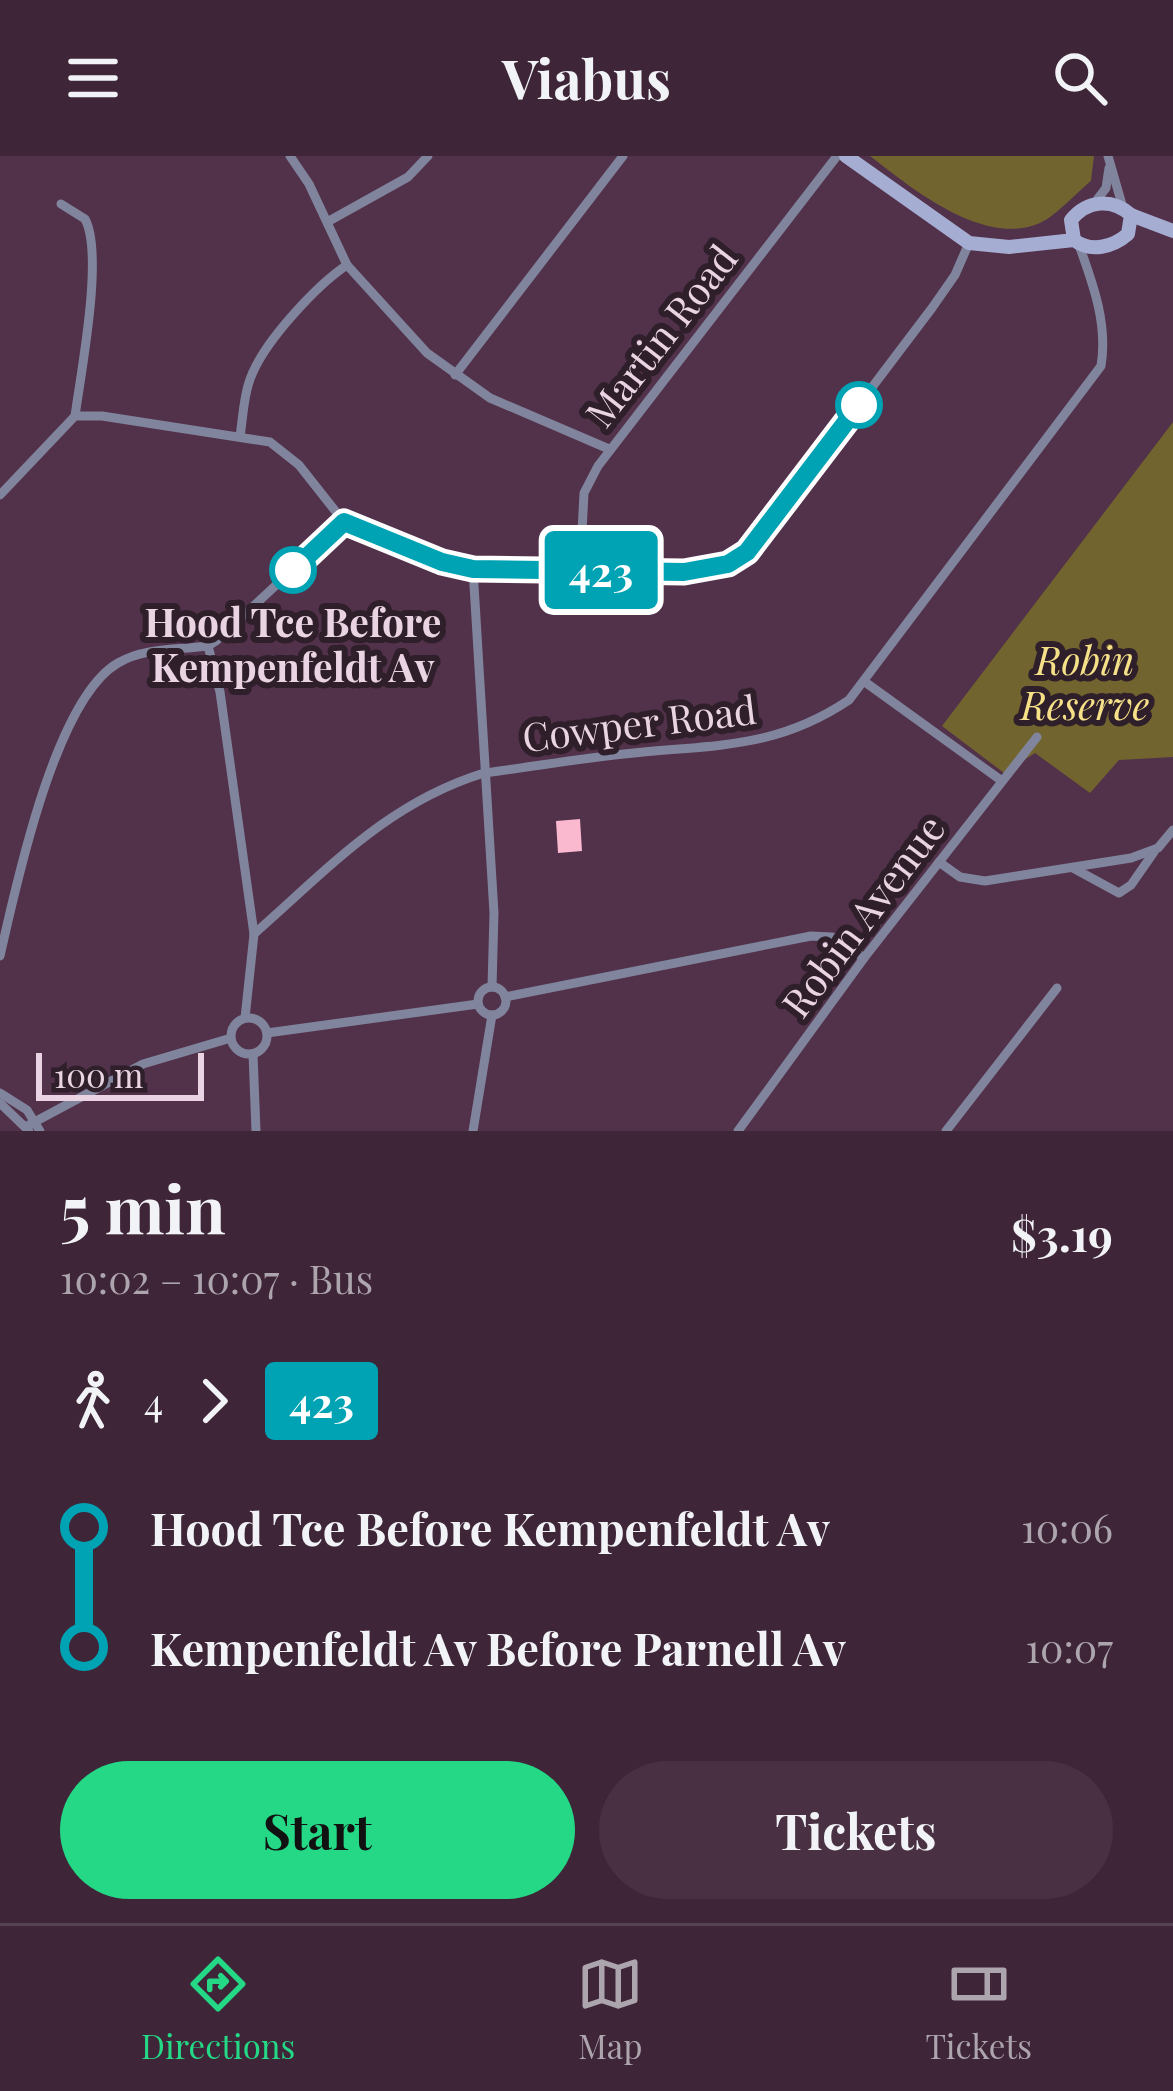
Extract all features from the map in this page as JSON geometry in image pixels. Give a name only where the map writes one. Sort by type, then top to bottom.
[{"type":"street","points":[[290,156],[329,221],[347,265],[427,353],[490,398],[609,449]]},
{"type":"street","points":[[329,221],[408,177],[428,156]]},
{"type":"street","points":[[454,375],[622,156]]},
{"type":"street","name":"Martin Road","points":[[580,570],[584,494],[609,449],[837,156]]},
{"type":"street","points":[[847,156],[969,242],[992,248],[1077,242],[1105,246]]},
{"type":"street","points":[[1036,244],[1104,194],[1109,159]]},
{"type":"street","points":[[1109,159],[1127,211],[1128,234]]},
{"type":"street","points":[[1091,205],[1107,203],[1166,229]]},
{"type":"street","points":[[0,496],[76,416],[90,295],[91,239],[85,219],[61,204]]},
{"type":"street","points":[[1071,220],[1077,242]]},
{"type":"street","points":[[1091,270],[1105,246],[1128,234],[1166,229]]},
{"type":"street","points":[[76,416],[270,442],[289,454],[344,522],[442,562],[473,569],[684,572],[728,564],[747,552],[932,308],[955,275],[969,242]]},
{"type":"street","name":"Cowper Road","points":[[254,934],[359,839],[423,796],[484,772],[748,744],[815,723],[849,700],[1101,366],[1105,343],[1091,270],[1077,242]]},
{"type":"street","points":[[240,437],[248,389],[259,361],[332,275],[347,265]]},
{"type":"street","points":[[0,956],[34,822],[90,690],[110,668],[135,655],[208,646],[344,522]]},
{"type":"street","points":[[473,569],[494,913],[492,987]]},
{"type":"street","points":[[208,646],[220,692],[254,934],[245,1018]]},
{"type":"street","points":[[865,682],[1002,781]]},
{"type":"street","name":"Robin Avenue","points":[[738,1131],[863,958],[1036,737]]},
{"type":"street","points":[[1073,868],[1119,893],[1132,885],[1173,830]]},
{"type":"street","points":[[939,862],[970,881],[1131,858],[1157,848]]},
{"type":"street","points":[[492,987],[505,997],[811,936],[832,938],[863,958]]},
{"type":"street","points":[[492,987],[481,992],[478,1004],[483,1012],[492,1015],[503,1009],[505,997]]},
{"type":"street","points":[[946,1131],[1057,988]]},
{"type":"street","points":[[268,1033],[478,1004]]},
{"type":"street","points":[[473,1131],[492,1015]]},
{"type":"street","points":[[245,1018],[257,1019],[268,1033],[265,1045],[253,1054],[240,1052],[232,1038],[234,1026],[245,1018]]},
{"type":"street","points":[[33,1127],[143,1064],[232,1038]]},
{"type":"street","points":[[253,1054],[256,1131]]},
{"type":"street","points":[[0,1093],[33,1127]]},
{"type":"street","points":[[0,1103],[33,1127]]},
{"type":"green space","points":[[870,156],[1094,156],[1091,181],[1040,223],[1018,229],[972,221],[949,210]]},
{"type":"green space","name":"Robin Reserve","points":[[1173,422],[1173,757],[1119,760],[1090,793],[1035,753],[1004,773],[942,726]]},
{"type":"building","points":[[580,819],[582,851],[558,853],[556,821]]},
{"type":"bus line","name":"423","points":[[293,570],[344,522],[442,562],[473,569],[684,572],[716,568],[747,552],[859,405]]},
{"type":"place","name":"Hood Tce Before Kempenfeldt Av","points":[[293,570]]}]
